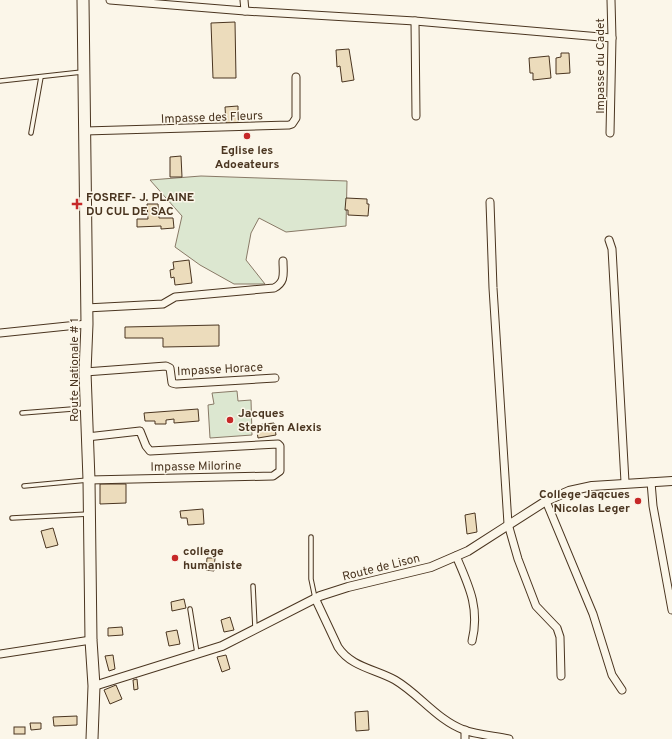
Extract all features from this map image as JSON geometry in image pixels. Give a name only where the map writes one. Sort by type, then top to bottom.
[{"type":"main road","name":"Route Nationale # 1","points":[[83,0],[87,324],[85,372],[90,514],[91,640],[94,686],[92,739]]},
{"type":"street","points":[[110,0],[245,11],[415,21],[612,38]]},
{"type":"street","points":[[244,0],[245,11]]},
{"type":"street","name":"Impasse du Cadet","points":[[610,133],[612,38],[611,0]]},
{"type":"street","points":[[415,21],[416,116]]},
{"type":"street","name":"Impasse des Fleurs","points":[[85,131],[289,125],[296,118],[296,77]]},
{"type":"street","points":[[490,202],[493,288],[508,524],[536,606],[557,628],[560,637],[561,676]]},
{"type":"street","points":[[609,240],[612,249],[617,316],[625,482]]},
{"type":"street","points":[[86,308],[163,304],[175,297],[274,288],[281,285],[284,279],[283,261]]},
{"type":"street","points":[[0,333],[87,324]]},
{"type":"street","name":"Impasse Horace","points":[[85,372],[166,366],[170,368],[172,383],[176,384],[275,378]]},
{"type":"street","name":"Impasse Milorine","points":[[87,437],[140,431],[146,446],[150,451],[278,444],[280,446],[280,471],[273,476],[89,480]]},
{"type":"street","name":"Route de Lison","points":[[94,686],[222,646],[315,598],[348,587],[431,567],[468,551],[546,501],[569,491],[592,486],[625,482],[672,481]]},
{"type":"street","points":[[651,482],[653,506],[672,610]]},
{"type":"street","points":[[546,501],[593,614],[612,675],[622,690]]},
{"type":"street","points":[[456,556],[469,586],[475,607],[476,627],[472,641]]},
{"type":"street","points":[[315,598],[342,654],[354,663],[396,681],[450,723],[465,730],[509,739]]},
{"type":"street","points":[[0,654],[91,640]]},
{"type":"street","points":[[465,730],[465,739]]},
{"type":"lane","points":[[0,81],[83,72]]},
{"type":"lane","points":[[31,133],[41,77]]},
{"type":"lane","points":[[22,413],[86,408]]},
{"type":"lane","points":[[24,486],[89,480]]},
{"type":"lane","points":[[12,518],[90,514]]},
{"type":"lane","points":[[312,537],[311,579],[315,598]]},
{"type":"lane","points":[[253,586],[255,629]]},
{"type":"lane","points":[[190,609],[197,654]]},
{"type":"green space","points":[[201,176],[347,181],[346,226],[286,232],[259,218],[251,233],[246,260],[265,284],[234,284],[200,265],[175,247],[182,216],[150,180]]},
{"type":"green space","name":"Jacques Stephen Alexis","points":[[237,391],[238,401],[251,400],[252,435],[210,438],[208,405],[214,404],[212,393]]},
{"type":"building","points":[[235,22],[236,78],[213,78],[211,23]]},
{"type":"building","points":[[349,49],[354,80],[342,82],[340,66],[337,67],[336,50]]},
{"type":"building","points":[[561,53],[569,53],[570,73],[556,74],[556,58],[561,57]]},
{"type":"building","points":[[549,56],[551,78],[533,80],[533,73],[530,73],[529,58]]},
{"type":"building","points":[[238,106],[238,123],[226,123],[225,107]]},
{"type":"building","points":[[181,156],[182,177],[170,177],[170,157]]},
{"type":"building","points":[[346,198],[367,199],[367,204],[369,204],[368,216],[348,215],[348,210],[345,210]]},
{"type":"building","points":[[147,204],[158,204],[159,218],[173,218],[174,228],[161,229],[161,226],[137,227],[137,219],[148,219]]},
{"type":"building","points":[[189,260],[192,283],[175,285],[174,277],[171,278],[170,270],[174,269],[173,262]]},
{"type":"building","points":[[219,325],[219,346],[163,347],[163,338],[125,338],[125,327]]},
{"type":"building","points":[[198,409],[199,421],[174,423],[174,419],[166,420],[166,424],[155,424],[155,421],[145,421],[144,413]]},
{"type":"building","points":[[274,423],[276,435],[258,438],[256,425]]},
{"type":"building","points":[[100,484],[126,484],[126,503],[100,504]]},
{"type":"building","points":[[203,509],[204,524],[188,525],[187,518],[181,518],[180,511]]},
{"type":"building","points":[[475,513],[477,532],[467,534],[465,515]]},
{"type":"building","points":[[53,528],[58,545],[46,548],[41,531]]},
{"type":"building","points":[[207,558],[215,558],[214,571],[206,570]]},
{"type":"building","points":[[184,599],[186,608],[172,611],[171,602]]},
{"type":"building","points":[[230,617],[234,630],[224,632],[221,620]]},
{"type":"building","points":[[122,627],[123,635],[108,636],[108,628]]},
{"type":"building","points":[[177,630],[180,644],[169,646],[166,632]]},
{"type":"building","points":[[113,655],[115,669],[109,671],[105,656]]},
{"type":"building","points":[[226,655],[230,669],[222,672],[217,657]]},
{"type":"building","points":[[137,679],[138,689],[134,690],[133,680]]},
{"type":"building","points":[[116,685],[122,699],[110,704],[104,690]]},
{"type":"building","points":[[368,711],[369,730],[356,731],[355,712]]},
{"type":"building","points":[[77,716],[77,725],[54,726],[53,717]]},
{"type":"building","points":[[30,723],[41,723],[41,729],[31,730]]},
{"type":"building","points":[[14,727],[25,727],[25,734],[14,734]]},
{"type":"place","name":"Eglise les Adoeateurs","points":[[247,136]]},
{"type":"place","name":"FOSREF- J. PLAINE DU CUL DE SAC","points":[[77,204]]},
{"type":"place","name":"Jacques Stephen Alexis","points":[[230,420]]},
{"type":"place","name":"College Jaqcues Nicolas Leger","points":[[638,501]]},
{"type":"place","name":"college humaniste","points":[[175,558]]}]
